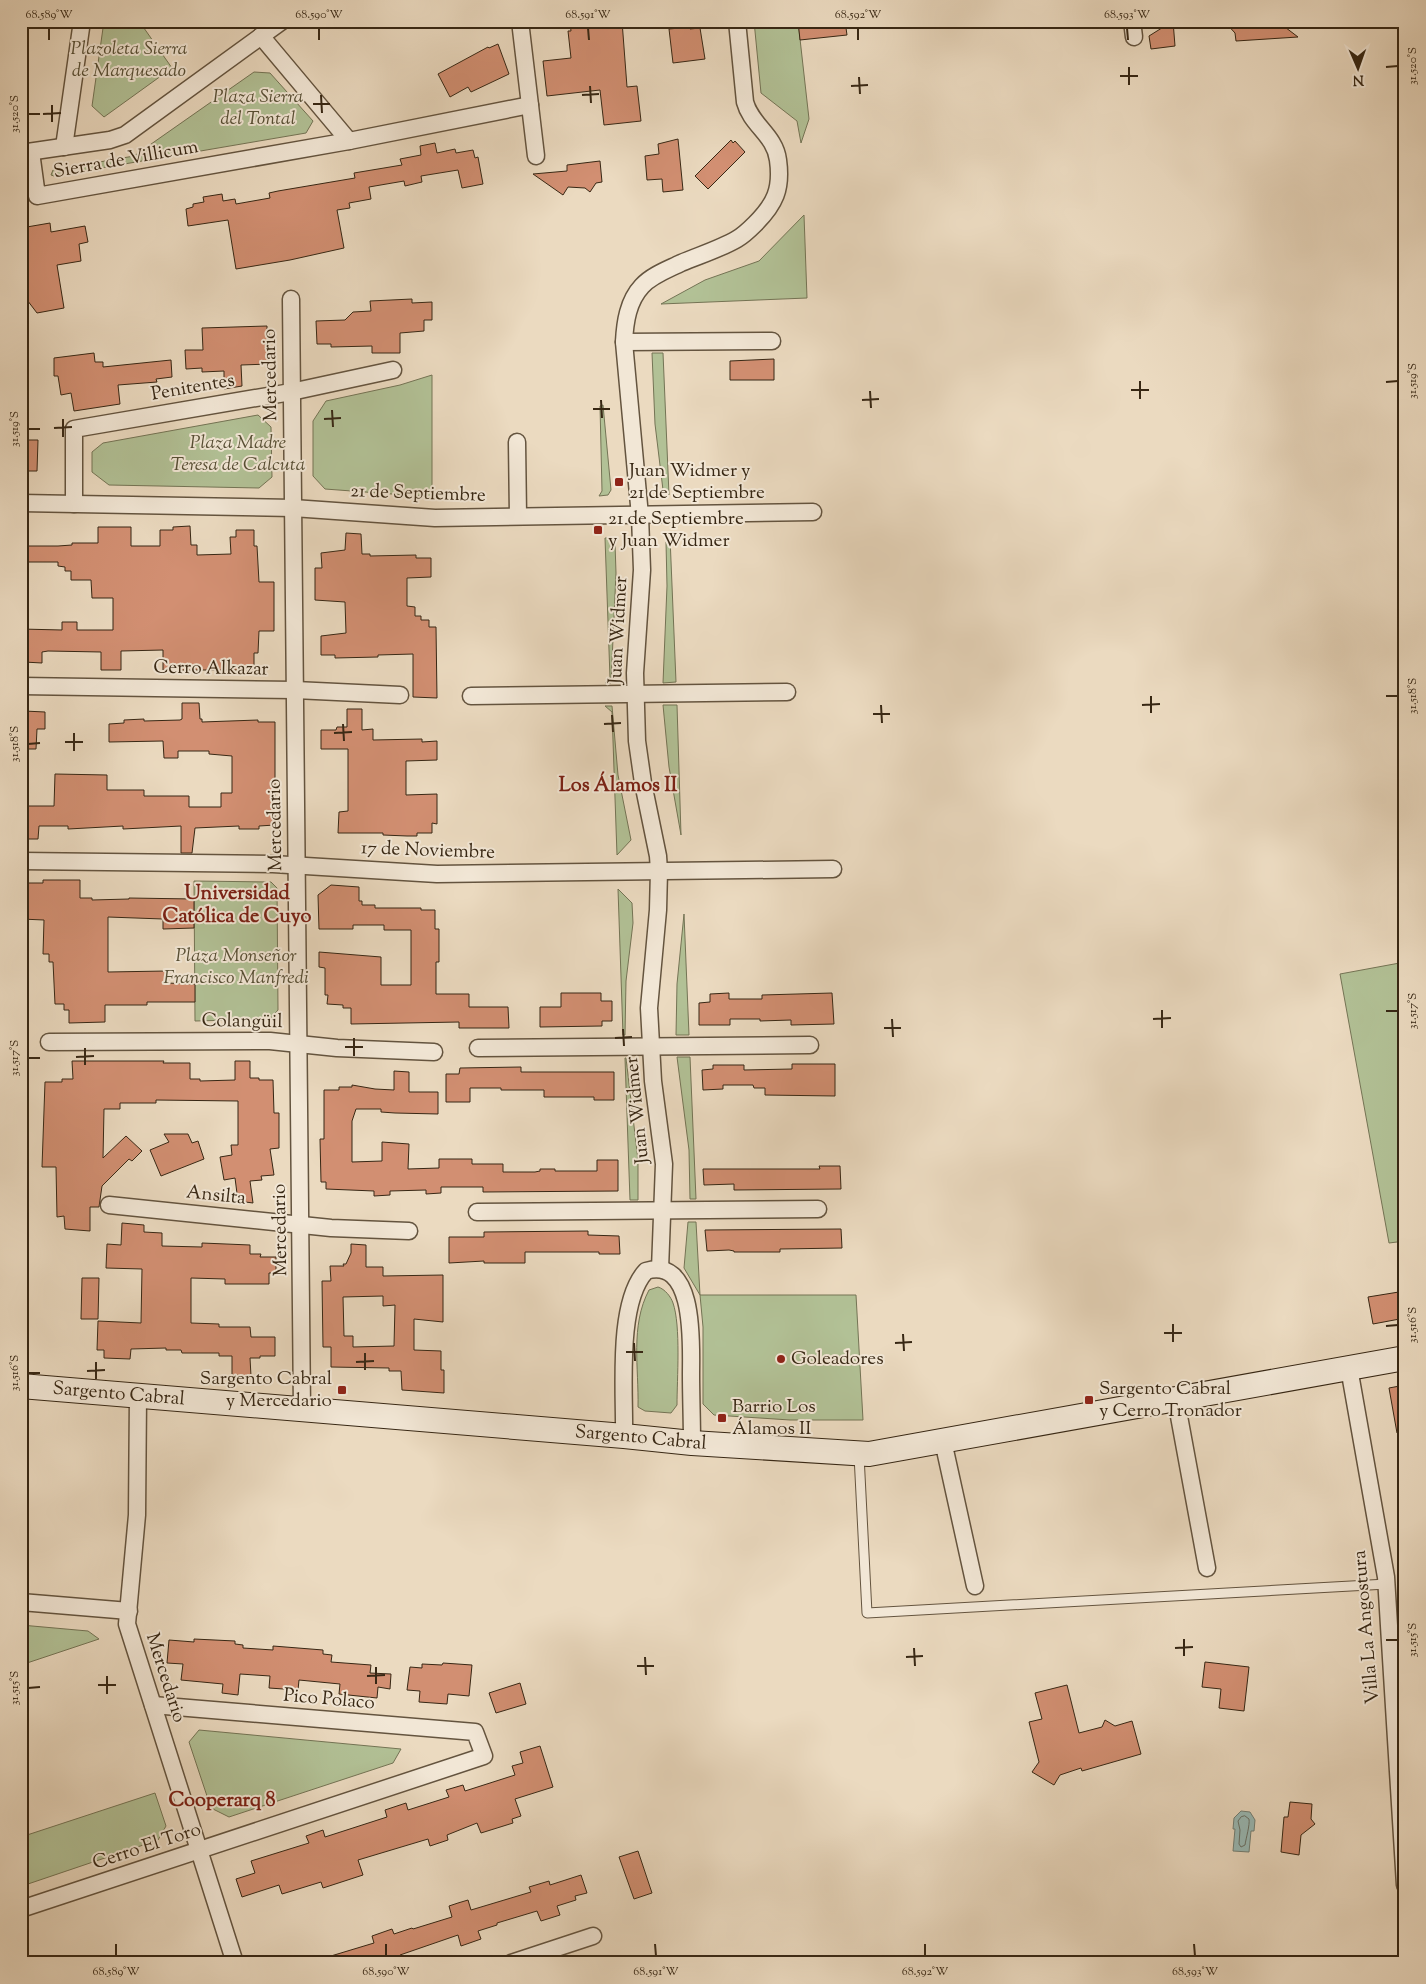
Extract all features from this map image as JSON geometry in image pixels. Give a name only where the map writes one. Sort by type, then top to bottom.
[{"type":"main road","name":"Sargento Cabral","points":[[21,1386],[692,1443],[858,1454],[1176,1400],[1405,1358]]},
{"type":"street","points":[[64,147],[82,21]]},
{"type":"street","points":[[26,153],[110,140],[125,134],[282,21]]},
{"type":"street","points":[[520,21],[536,156]]},
{"type":"street","name":"Juan Widmer","points":[[653,1270],[663,1210],[664,1164],[653,1081],[649,992],[658,910],[659,871],[658,856],[641,769],[636,723],[636,666],[642,570],[640,516],[624,342],[625,326],[629,310],[642,285],[672,267],[736,240],[760,219],[772,205],[776,196],[779,175],[776,150],[767,134],[755,123],[745,102],[737,21]]},
{"type":"street","points":[[261,36],[349,141]]},
{"type":"street","name":"Sierra de Villicum","points":[[26,153],[37,196],[349,141],[530,105]]},
{"type":"street","name":"Mercedario","points":[[291,299],[302,1410]]},
{"type":"street","points":[[624,342],[772,341]]},
{"type":"street","name":"Penitentes","points":[[74,504],[74,429],[291,392],[392,370]]},
{"type":"street","points":[[517,442],[518,516]]},
{"type":"street","name":"21 de Septiembre","points":[[21,503],[293,508],[435,518],[813,512]]},
{"type":"street","name":"Cerro Alkazar","points":[[21,686],[295,690],[400,695]]},
{"type":"street","points":[[471,696],[787,692]]},
{"type":"street","name":"17 de Noviembre","points":[[21,861],[273,864],[437,874],[833,868]]},
{"type":"street","name":"Colangüil","points":[[49,1042],[270,1041],[337,1048],[434,1052]]},
{"type":"street","points":[[478,1048],[810,1045]]},
{"type":"street","name":"Ansilta","points":[[109,1205],[331,1228],[409,1231]]},
{"type":"street","points":[[478,1212],[818,1209]]},
{"type":"street","points":[[624,1436],[625,1333],[632,1292],[653,1270],[670,1274],[679,1283],[688,1307],[692,1443]]},
{"type":"street","name":"Villa La Angostura","points":[[1348,1368],[1386,1584],[1402,1807],[1405,1885]]},
{"type":"street","name":"Mercedario","points":[[138,1396],[137,1515],[127,1624],[235,1963]]},
{"type":"street","points":[[1176,1400],[1207,1568]]},
{"type":"street","points":[[943,1440],[975,1586]]},
{"type":"street","points":[[21,1602],[128,1611]]},
{"type":"street","name":"Pico Polaco","points":[[153,1705],[475,1732],[484,1756]]},
{"type":"street","name":"Cerro El Toro","points":[[21,1909],[484,1756]]},
{"type":"street","points":[[511,1963],[593,1936]]},
{"type":"lane","points":[[858,1454],[867,1613],[1386,1584]]},
{"type":"green space","name":"Plazoleta Sierra de Marquesado","points":[[104,21],[139,21],[172,68],[104,117],[92,106]]},
{"type":"green space","points":[[754,21],[798,21],[809,119],[801,143],[797,121],[761,93]]},
{"type":"green space","name":"Plaza Sierra del Tontal","points":[[254,72],[270,73],[313,121],[306,133],[51,175],[53,170],[134,156]]},
{"type":"green space","points":[[804,215],[807,298],[661,304],[705,280],[759,261]]},
{"type":"green space","points":[[652,353],[663,353],[669,495],[663,490],[655,424]]},
{"type":"green space","points":[[432,375],[432,497],[325,489],[313,476],[313,421],[326,401],[400,385]]},
{"type":"green space","points":[[603,405],[611,490],[608,495],[599,496],[602,491],[600,406]]},
{"type":"green space","name":"Plaza Madre Teresa de Calcuta","points":[[258,415],[271,427],[272,477],[259,488],[109,485],[92,472],[92,452],[103,443]]},
{"type":"green space","points":[[670,537],[676,682],[663,683],[667,586],[666,542]]},
{"type":"green space","points":[[605,538],[610,538],[615,543],[616,573],[611,683],[605,683],[610,678]]},
{"type":"green space","points":[[663,705],[677,705],[681,835],[669,767]]},
{"type":"green space","points":[[605,706],[612,706],[618,775],[631,840],[617,855],[612,712]]},
{"type":"green space","name":"Plaza Monseñor Francisco Manfredi","points":[[194,881],[271,882],[277,888],[278,1010],[270,1019],[195,1021]]},
{"type":"green space","points":[[618,889],[632,903],[633,923],[626,981],[625,1035],[623,1035]]},
{"type":"green space","points":[[684,914],[689,1035],[676,1035],[677,984]]},
{"type":"green space","points":[[1405,962],[1405,1241],[1389,1243],[1340,974]]},
{"type":"green space","points":[[677,1057],[690,1057],[696,1199],[690,1199],[689,1150]]},
{"type":"green space","points":[[625,1058],[638,1160],[638,1200],[630,1200]]},
{"type":"green space","points":[[688,1222],[696,1222],[700,1295],[684,1268]]},
{"type":"green space","points":[[658,1287],[665,1291],[672,1301],[677,1325],[677,1405],[671,1413],[645,1411],[638,1407],[637,1333],[639,1318],[649,1290]]},
{"type":"green space","name":"Goleadores","points":[[700,1295],[856,1295],[863,1420],[790,1420],[714,1415],[703,1404],[703,1327]]},
{"type":"green space","points":[[21,1625],[88,1631],[99,1639],[21,1665]]},
{"type":"green space","points":[[199,1730],[401,1749],[393,1763],[229,1817],[211,1808],[189,1742]]},
{"type":"green space","points":[[155,1793],[166,1826],[158,1840],[25,1885],[21,1883],[21,1837]]},
{"type":"water","points":[[1241,1811],[1250,1812],[1255,1820],[1254,1831],[1251,1831],[1249,1852],[1233,1851],[1234,1818]]},
{"type":"building","points":[[622,21],[627,87],[637,86],[641,121],[604,125],[600,90],[547,96],[543,61],[571,58],[568,31],[571,31],[570,22]]},
{"type":"building","points":[[798,21],[845,21],[847,35],[800,40]]},
{"type":"building","points":[[1173,21],[1175,46],[1151,49],[1149,36]]},
{"type":"building","points":[[1224,21],[1277,21],[1298,37],[1236,41],[1235,33]]},
{"type":"building","points":[[690,27],[690,29],[700,28],[705,59],[673,63],[669,29]]},
{"type":"building","points":[[498,44],[509,74],[471,92],[468,87],[450,97],[438,74],[488,47]]},
{"type":"building","points":[[678,139],[683,190],[663,192],[662,179],[647,180],[645,156],[659,154],[658,144]]},
{"type":"building","points":[[731,140],[733,143],[735,141],[745,152],[708,189],[695,176]]},
{"type":"building","points":[[435,143],[437,153],[455,149],[456,153],[473,150],[475,158],[478,157],[483,184],[462,188],[458,170],[421,176],[422,182],[405,186],[404,181],[369,187],[371,199],[349,203],[350,208],[337,210],[344,248],[236,269],[228,220],[188,226],[186,209],[193,207],[193,204],[204,202],[203,197],[222,194],[223,201],[235,199],[236,204],[270,198],[269,193],[355,178],[354,173],[402,165],[400,159],[421,155],[420,146]]},
{"type":"building","points":[[600,161],[602,182],[596,183],[590,192],[585,188],[568,187],[563,195],[533,174],[567,171],[567,165]]},
{"type":"building","points":[[50,223],[51,232],[85,226],[88,242],[79,244],[81,261],[57,265],[64,308],[37,313],[21,292],[21,228]]},
{"type":"building","points":[[412,299],[412,303],[432,302],[432,320],[424,320],[424,331],[400,333],[400,353],[372,353],[372,346],[331,347],[331,344],[317,344],[316,321],[345,320],[353,312],[371,311],[370,301]]},
{"type":"building","points":[[267,326],[270,364],[241,365],[242,386],[224,389],[224,371],[202,372],[202,368],[186,369],[185,350],[203,350],[202,328]]},
{"type":"building","points":[[94,353],[95,362],[103,362],[103,367],[171,360],[172,377],[156,379],[157,382],[118,385],[120,404],[74,411],[71,393],[61,395],[58,376],[54,376],[54,358]]},
{"type":"building","points":[[774,359],[774,380],[730,380],[730,361]]},
{"type":"building","points":[[21,440],[38,440],[37,471],[21,471]]},
{"type":"building","points":[[190,526],[191,545],[197,545],[197,555],[231,554],[230,537],[236,537],[236,530],[254,530],[254,546],[257,546],[259,582],[274,582],[274,631],[259,631],[258,653],[254,653],[254,670],[163,670],[163,650],[121,651],[121,670],[101,670],[101,652],[48,651],[42,652],[42,663],[24,662],[24,652],[21,652],[21,629],[62,630],[62,622],[77,622],[77,630],[113,630],[113,598],[92,598],[91,580],[71,580],[71,571],[65,571],[65,567],[58,566],[58,562],[21,562],[21,546],[98,543],[98,527],[131,527],[131,546],[160,546],[160,530],[173,530],[173,527]]},
{"type":"building","points":[[346,533],[361,534],[362,554],[370,554],[370,556],[416,555],[416,558],[431,558],[431,577],[407,578],[407,606],[415,607],[415,616],[421,616],[421,620],[429,620],[429,627],[436,627],[437,698],[413,697],[413,654],[335,658],[335,655],[321,655],[321,636],[346,633],[345,602],[315,600],[315,568],[322,568],[321,553],[345,550]]},
{"type":"building","points":[[182,703],[199,703],[200,719],[202,719],[202,722],[258,720],[258,722],[275,722],[275,825],[259,826],[259,829],[239,829],[239,826],[195,828],[192,853],[181,853],[181,826],[123,829],[123,826],[68,829],[68,826],[39,826],[38,839],[23,839],[23,806],[54,806],[55,774],[107,775],[107,790],[144,790],[144,796],[189,796],[189,807],[221,807],[221,793],[232,793],[232,756],[209,754],[209,751],[178,751],[178,758],[164,758],[163,741],[109,742],[109,724],[124,723],[124,720],[180,720],[182,719]]},
{"type":"building","points":[[347,709],[362,709],[362,730],[373,729],[373,740],[422,739],[422,742],[437,741],[437,760],[406,761],[406,795],[437,794],[437,824],[432,823],[432,833],[417,833],[417,836],[407,836],[383,835],[383,833],[338,833],[339,812],[348,811],[348,749],[321,749],[321,730],[336,730],[337,727],[347,727]]},
{"type":"building","points":[[24,711],[45,712],[45,729],[37,729],[36,749],[21,749],[21,725],[24,725]]},
{"type":"building","points":[[43,880],[80,880],[80,898],[92,898],[92,900],[129,898],[194,899],[194,928],[163,929],[163,919],[108,917],[108,972],[166,971],[166,983],[195,984],[195,1002],[147,1002],[147,1005],[105,1005],[105,1022],[69,1023],[69,1010],[64,1010],[64,1004],[55,1004],[53,962],[49,962],[49,954],[43,954],[44,920],[21,919],[21,883],[43,883]]},
{"type":"building","points":[[331,885],[359,887],[359,901],[362,901],[362,905],[375,905],[375,908],[421,908],[421,910],[435,910],[435,929],[439,929],[439,962],[436,962],[436,994],[469,994],[469,1007],[508,1007],[509,1028],[459,1028],[459,1022],[351,1024],[351,1008],[343,1008],[343,1005],[327,1004],[325,968],[319,967],[319,952],[381,957],[381,985],[411,985],[411,930],[384,930],[384,925],[353,925],[353,929],[319,929],[318,895]]},
{"type":"building","points":[[561,993],[601,993],[601,1001],[612,1001],[612,1021],[602,1021],[602,1026],[540,1027],[540,1007],[561,1007]]},
{"type":"building","points":[[729,993],[729,999],[762,999],[762,995],[832,993],[834,1024],[791,1025],[791,1020],[760,1021],[760,1019],[730,1019],[730,1025],[699,1025],[699,1003],[710,1002],[710,994]]},
{"type":"building","points":[[72,1061],[164,1061],[163,1063],[190,1063],[190,1079],[200,1079],[200,1081],[235,1080],[235,1061],[250,1061],[250,1078],[273,1080],[274,1113],[279,1113],[279,1148],[270,1149],[274,1175],[261,1176],[262,1180],[250,1181],[253,1203],[238,1201],[235,1178],[224,1180],[220,1157],[232,1155],[231,1145],[238,1145],[238,1101],[156,1100],[156,1103],[120,1103],[120,1109],[104,1109],[103,1158],[126,1136],[142,1151],[132,1161],[129,1159],[102,1186],[99,1207],[90,1207],[90,1231],[65,1229],[64,1216],[57,1217],[56,1167],[42,1167],[45,1082],[62,1082],[62,1079],[73,1079]]},
{"type":"building","points":[[792,1064],[835,1064],[835,1096],[765,1095],[765,1088],[754,1088],[753,1085],[723,1085],[723,1089],[703,1090],[702,1070],[713,1069],[713,1065],[744,1065],[744,1070],[792,1069]]},
{"type":"building","points":[[521,1067],[521,1072],[614,1072],[614,1100],[594,1100],[594,1097],[544,1097],[544,1090],[470,1088],[470,1102],[446,1102],[446,1074],[459,1074],[460,1068]]},
{"type":"building","points":[[394,1071],[409,1072],[409,1092],[438,1092],[438,1114],[395,1113],[381,1112],[381,1109],[356,1109],[352,1121],[352,1162],[382,1161],[382,1142],[409,1144],[408,1169],[439,1168],[439,1159],[472,1159],[472,1164],[503,1164],[503,1172],[535,1172],[540,1171],[540,1169],[597,1171],[597,1160],[618,1160],[618,1191],[483,1192],[483,1187],[441,1187],[441,1193],[426,1194],[426,1190],[390,1191],[390,1195],[374,1196],[374,1191],[326,1189],[326,1182],[321,1182],[320,1139],[324,1139],[324,1090],[339,1090],[339,1087],[352,1087],[352,1085],[394,1090]]},
{"type":"building","points":[[164,1134],[188,1134],[192,1143],[198,1141],[204,1159],[161,1176],[150,1150],[169,1142]]},
{"type":"building","points":[[819,1166],[840,1166],[841,1189],[734,1190],[734,1184],[704,1185],[703,1169],[820,1169]]},
{"type":"building","points":[[122,1223],[144,1225],[144,1232],[162,1233],[162,1246],[202,1247],[202,1243],[250,1245],[250,1254],[261,1254],[260,1257],[276,1257],[276,1273],[269,1273],[269,1284],[225,1284],[225,1279],[191,1278],[191,1323],[219,1324],[219,1327],[250,1327],[251,1337],[275,1337],[275,1356],[250,1358],[251,1376],[232,1375],[232,1356],[219,1356],[219,1353],[182,1353],[181,1350],[166,1350],[166,1348],[131,1349],[130,1359],[104,1358],[104,1350],[97,1350],[98,1321],[141,1323],[142,1269],[106,1268],[107,1244],[121,1245]]},
{"type":"building","points":[[841,1229],[842,1248],[780,1249],[780,1252],[707,1251],[705,1230]]},
{"type":"building","points":[[588,1231],[588,1235],[619,1236],[620,1254],[599,1254],[599,1252],[525,1252],[525,1263],[484,1263],[484,1261],[449,1263],[449,1237],[484,1237],[484,1232]]},
{"type":"building","points":[[351,1244],[366,1245],[366,1267],[383,1267],[383,1276],[443,1275],[443,1322],[414,1319],[414,1350],[441,1351],[441,1370],[444,1370],[444,1393],[402,1390],[401,1371],[389,1371],[389,1368],[331,1367],[331,1347],[323,1347],[322,1281],[331,1281],[330,1266],[344,1266],[343,1264],[346,1264],[351,1253]],"holes":[[[383,1296],[383,1306],[395,1305],[394,1346],[353,1347],[353,1336],[344,1336],[343,1297]]]},
{"type":"building","points":[[82,1278],[99,1278],[98,1319],[81,1319]]},
{"type":"building","points":[[1405,1291],[1405,1318],[1373,1324],[1368,1297]]},
{"type":"building","points":[[1405,1385],[1405,1432],[1397,1433],[1389,1388]]},
{"type":"building","points":[[194,1639],[235,1641],[235,1644],[243,1645],[243,1648],[273,1650],[273,1646],[323,1650],[323,1654],[332,1655],[331,1662],[371,1665],[370,1673],[391,1674],[390,1689],[378,1687],[377,1698],[339,1694],[340,1684],[299,1680],[298,1690],[269,1688],[270,1676],[240,1674],[238,1695],[222,1693],[223,1684],[181,1680],[183,1664],[167,1663],[169,1640],[194,1642]]},
{"type":"building","points":[[1205,1662],[1249,1667],[1244,1711],[1219,1708],[1221,1689],[1202,1687]]},
{"type":"building","points":[[443,1663],[472,1665],[469,1696],[448,1694],[447,1704],[419,1702],[420,1691],[407,1690],[410,1667],[422,1668],[422,1664],[442,1665]]},
{"type":"building","points":[[520,1683],[526,1704],[496,1713],[489,1693]]},
{"type":"building","points":[[1067,1685],[1079,1733],[1102,1727],[1105,1720],[1115,1726],[1132,1721],[1141,1754],[1082,1771],[1081,1768],[1060,1775],[1054,1785],[1032,1772],[1039,1762],[1029,1722],[1042,1719],[1035,1693]]},
{"type":"building","points":[[540,1746],[553,1787],[515,1799],[521,1816],[512,1819],[513,1823],[481,1833],[477,1823],[447,1835],[448,1840],[430,1846],[428,1839],[358,1860],[363,1875],[323,1888],[321,1882],[282,1894],[279,1885],[242,1897],[236,1879],[255,1873],[251,1861],[309,1843],[306,1836],[323,1830],[325,1837],[387,1817],[385,1810],[406,1803],[408,1810],[449,1797],[446,1790],[463,1785],[465,1791],[515,1775],[512,1766],[523,1763],[520,1752]]},
{"type":"building","points":[[1290,1802],[1312,1804],[1311,1819],[1315,1824],[1301,1835],[1299,1855],[1281,1852],[1284,1817],[1288,1817]]},
{"type":"building","points":[[638,1851],[652,1893],[634,1899],[619,1857]]},
{"type":"building","points":[[581,1875],[587,1893],[575,1896],[576,1900],[557,1906],[560,1915],[541,1921],[537,1911],[497,1923],[497,1925],[478,1931],[481,1939],[461,1946],[458,1935],[400,1955],[403,1963],[322,1963],[321,1959],[374,1943],[372,1936],[392,1929],[394,1934],[452,1917],[449,1906],[468,1900],[471,1910],[531,1892],[529,1887],[549,1881],[550,1885]]},
{"type":"place","name":"Juan Widmer y 21 de Septiembre","points":[[619,482]]},
{"type":"place","name":"21 de Septiembre y Juan Widmer","points":[[598,530]]},
{"type":"place","name":"Goleadores","points":[[781,1359]]},
{"type":"place","name":"Sargento Cabral y Mercedario","points":[[342,1390]]},
{"type":"place","name":"Sargento Cabral y Cerro Tronador","points":[[1089,1400]]},
{"type":"place","name":"Barrio Los Álamos II","points":[[722,1418]]},
{"type":"district","name":"Los Álamos II","points":[[618,786]]},
{"type":"district","name":"Universidad Católica de Cuyo","points":[[237,906]]},
{"type":"district","name":"Cooperarq 8","points":[[222,1801]]}]
